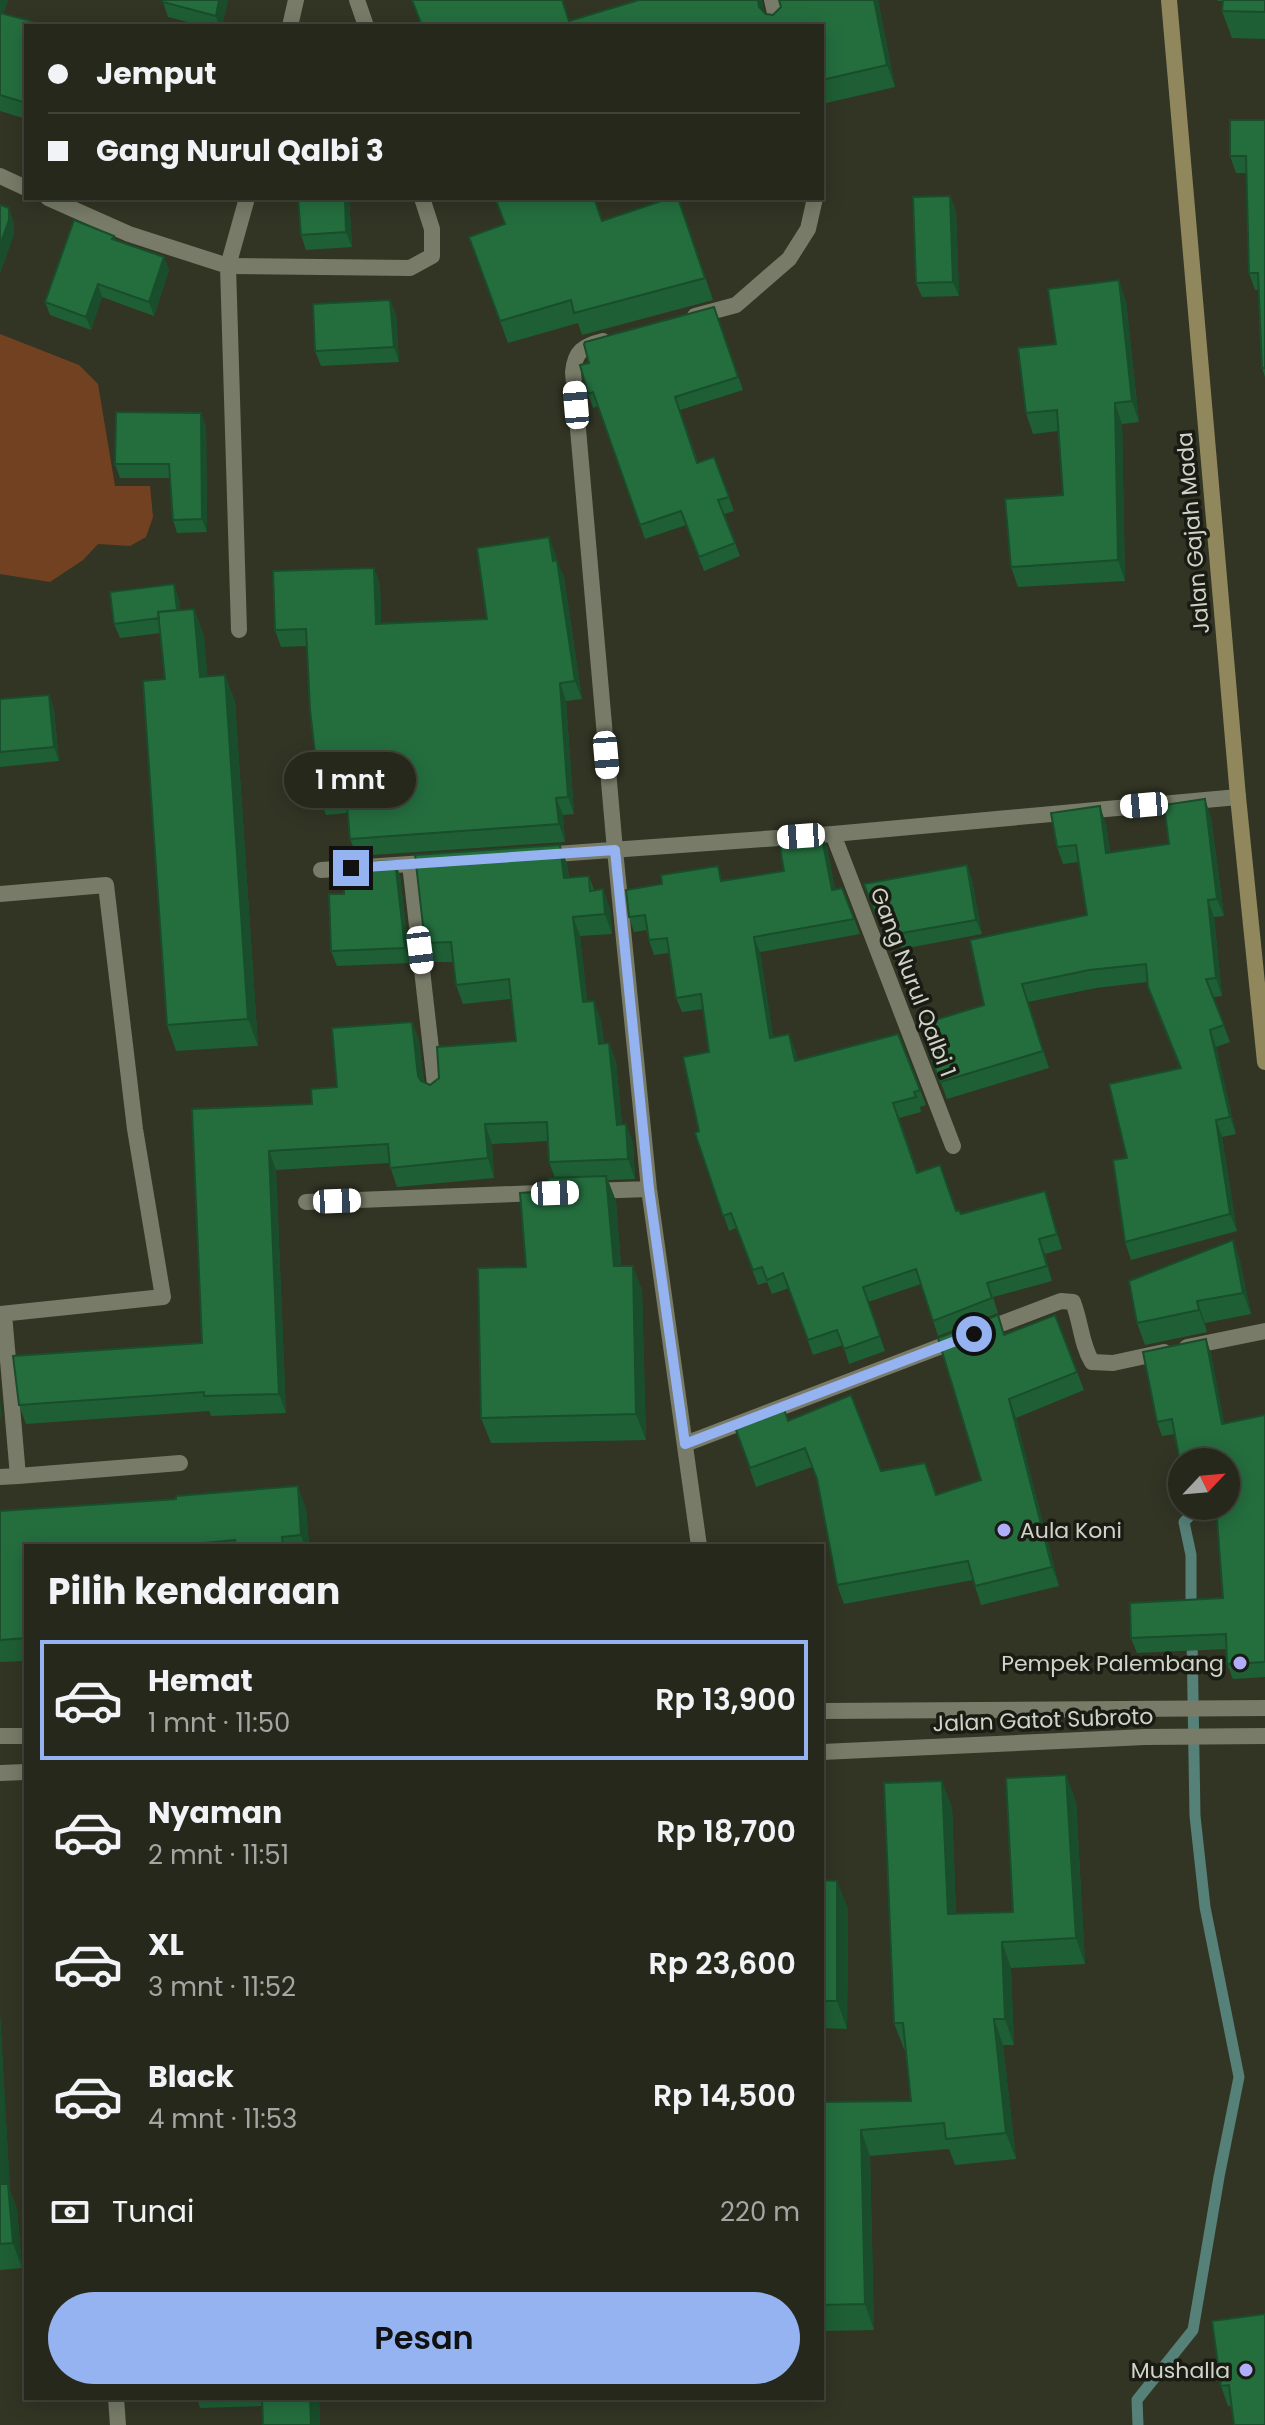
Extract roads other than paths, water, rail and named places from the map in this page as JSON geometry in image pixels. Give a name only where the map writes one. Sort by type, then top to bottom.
[{"type":"main road","name":"Jalan Gajah Mada","points":[[1169,0],[1238,797],[1265,1062]]},
{"type":"street","points":[[290,24],[296,0]]},
{"type":"street","points":[[357,0],[365,24]]},
{"type":"street","points":[[772,0],[778,24]]},
{"type":"street","points":[[0,176],[24,187]]},
{"type":"street","points":[[52,200],[129,234],[228,266],[410,268],[432,256],[432,229],[423,200]]},
{"type":"street","points":[[239,630],[228,266],[246,200]]},
{"type":"street","points":[[678,321],[736,305],[761,285],[789,259],[808,229],[815,200]]},
{"type":"street","points":[[621,336],[579,351],[575,355],[573,372],[615,850],[649,1189],[699,1544]]},
{"type":"street","points":[[520,857],[833,834],[1238,797]]},
{"type":"street","name":"Gang Nurul Qalbi 1","points":[[833,834],[953,1146]]},
{"type":"street","points":[[321,870],[457,861]]},
{"type":"street","points":[[410,864],[436,1093]]},
{"type":"street","points":[[0,894],[106,885],[135,1129],[163,1297],[2,1314],[18,1476]]},
{"type":"street","points":[[306,1202],[649,1189]]},
{"type":"street","points":[[685,1444],[1061,1301],[1073,1302],[1080,1320],[1085,1350],[1092,1362],[1113,1363],[1265,1331]]},
{"type":"street","points":[[0,1477],[180,1463]]},
{"type":"street","name":"Jalan Gatot Subroto","points":[[824,1711],[1265,1708]]},
{"type":"street","points":[[0,1736],[24,1736]]},
{"type":"street","name":"Jalan Gatot Subroto","points":[[824,1752],[1145,1737],[1265,1736]]},
{"type":"street","points":[[0,1773],[24,1772]]},
{"type":"street","points":[[116,2400],[118,2425]]},
{"type":"waterway","points":[[1186,1520],[1191,1555],[1191,1612]]},
{"type":"waterway","points":[[1138,2425],[1137,2400],[1193,2330],[1239,2077],[1205,1907],[1195,1816],[1192,1638]]},
{"type":"place","name":"Aula Koni","points":[[1004,1530]]},
{"type":"place","name":"Pempek Palembang","points":[[1240,1663]]},
{"type":"place","name":"Mushalla","points":[[1246,2370]]}]
